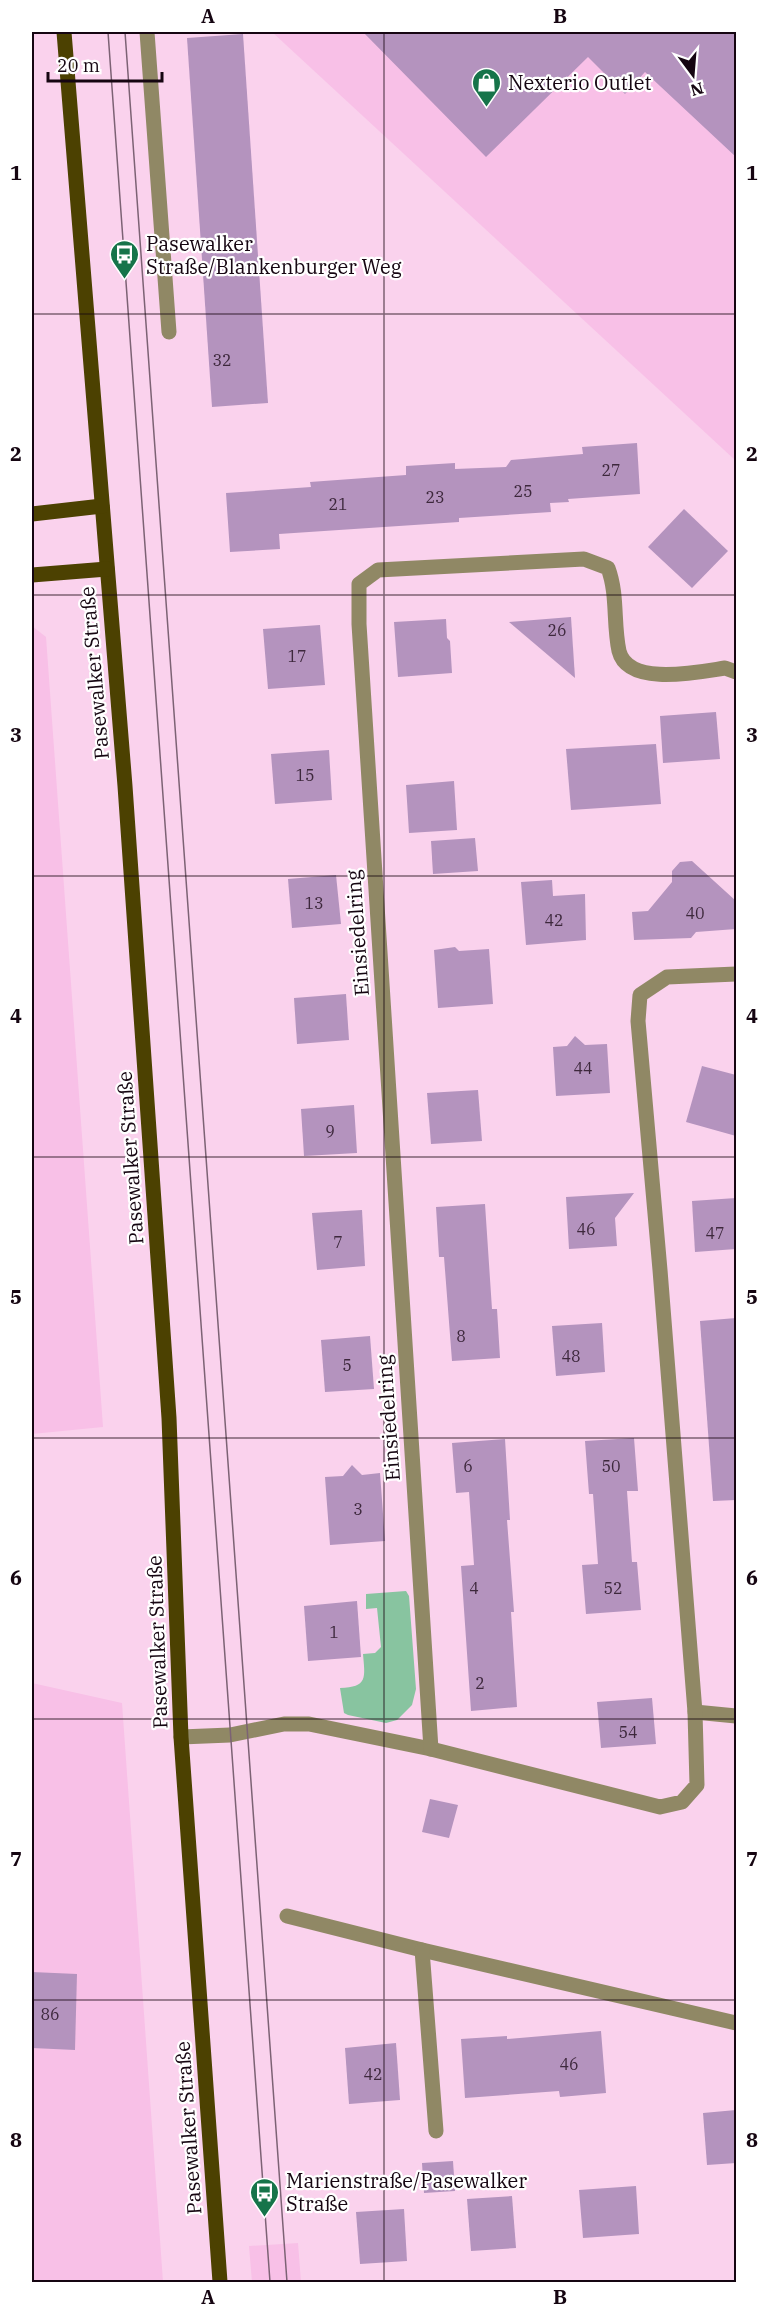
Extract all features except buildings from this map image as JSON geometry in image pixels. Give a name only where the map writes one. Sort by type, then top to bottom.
[{"type":"main road","name":"Pasewalker Straße","points":[[64,32],[126,810],[169,1418],[181,1737],[220,2283]]},
{"type":"main road","points":[[32,514],[102,507]]},
{"type":"main road","points":[[32,575],[107,569]]},
{"type":"street","points":[[147,32],[169,332]]},
{"type":"street","name":"Einsiedelring","points":[[431,1749],[365,719],[359,584],[378,570],[584,560],[608,568],[614,585],[619,652],[626,665],[649,675],[725,668],[736,672]]},
{"type":"street","points":[[181,1737],[230,1735],[284,1724],[309,1724],[431,1749],[660,1807],[682,1802],[697,1785],[695,1712],[638,1021],[640,995],[667,977],[736,974]]},
{"type":"street","points":[[695,1712],[736,1716]]},
{"type":"street","points":[[287,1916],[736,2023]]},
{"type":"street","points":[[422,1950],[436,2131]]},
{"type":"shaded area","points":[[272,32],[736,32],[736,461]]},
{"type":"shaded area","points":[[32,626],[46,637],[103,1427],[32,1434]]},
{"type":"shaded area","points":[[32,1683],[122,1703],[163,2282],[32,2282]]},
{"type":"shaded area","points":[[298,2243],[301,2282],[252,2282],[249,2246]]},
{"type":"green space","points":[[406,1591],[409,1596],[416,1689],[412,1705],[397,1720],[386,1723],[348,1715],[344,1713],[340,1688],[356,1686],[363,1680],[363,1654],[375,1653],[381,1647],[377,1608],[366,1609],[366,1594]]},
{"type":"tram line","points":[[108,32],[270,2282]]},
{"type":"tram line","points":[[125,32],[287,2282]]},
{"type":"place","name":"Nexterio Outlet","points":[[487,108]]},
{"type":"place","name":"Pasewalker Straße/Blankenburger Weg","points":[[125,280]]},
{"type":"place","name":"Marienstraße/Pasewalker Straße","points":[[265,2218]]}]
